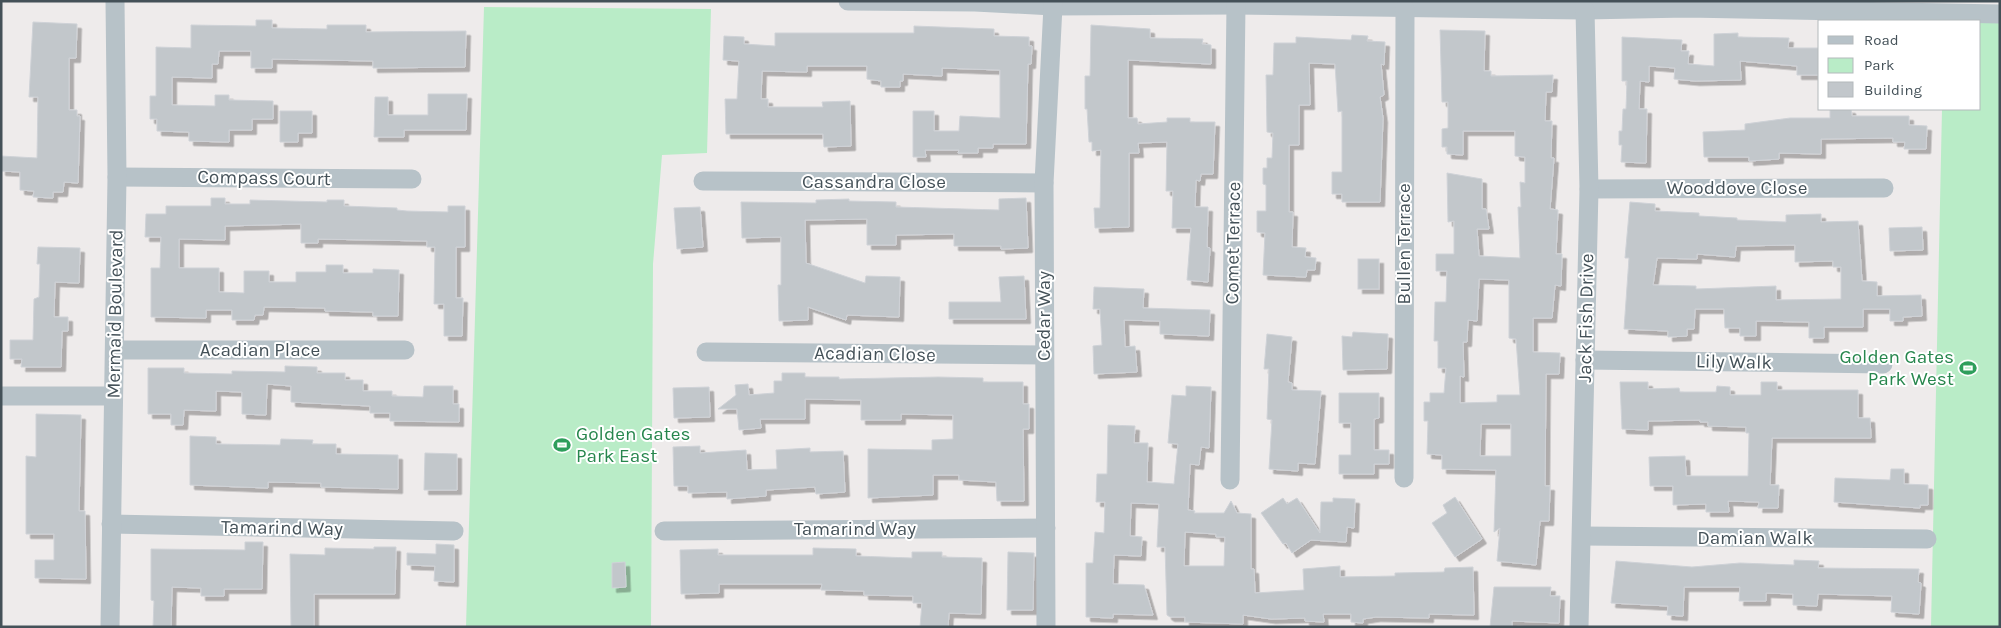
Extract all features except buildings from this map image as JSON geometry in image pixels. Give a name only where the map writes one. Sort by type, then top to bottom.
[{"type":"street","name":"Mermaid Boulevard","points":[[110,627],[116,177],[115,1]]},
{"type":"street","points":[[848,1],[975,2],[1053,6],[1152,3],[1405,9],[1585,10],[1687,4],[1854,6],[2000,14]]},
{"type":"street","name":"Cedar Way","points":[[1046,627],[1044,183],[1053,6]]},
{"type":"street","name":"Comet Terrace","points":[[1230,480],[1236,6]]},
{"type":"street","name":"Bullen Terrace","points":[[1404,478],[1405,9]]},
{"type":"street","name":"Jack Fish Drive","points":[[1580,627],[1589,189],[1585,10]]},
{"type":"street","name":"Compass Court","points":[[116,177],[412,179]]},
{"type":"street","name":"Cassandra Close","points":[[703,180],[1044,183]]},
{"type":"street","name":"Wooddove Close","points":[[1589,189],[1884,188]]},
{"type":"street","name":"Acadian Place","points":[[114,350],[405,350]]},
{"type":"street","name":"Acadian Close","points":[[706,352],[1044,355]]},
{"type":"street","name":"Lily Walk","points":[[1585,360],[1883,364]]},
{"type":"street","points":[[1,396],[113,396]]},
{"type":"street","name":"Tamarind Way","points":[[111,524],[454,531]]},
{"type":"street","name":"Tamarind Way","points":[[664,531],[1046,528]]},
{"type":"street","name":"Damian Walk","points":[[1582,536],[1927,539]]},
{"type":"green space","name":"Golden Gates Park East","points":[[484,7],[711,9],[707,153],[662,155],[653,264],[651,627],[466,627]]},
{"type":"green space","name":"Golden Gates Park West","points":[[1981,23],[2000,23],[2000,627],[1931,627],[1942,110],[1981,110]]},
{"type":"place","name":"Golden Gates Park West","points":[[1968,368]]},
{"type":"place","name":"Golden Gates Park East","points":[[562,445]]}]
